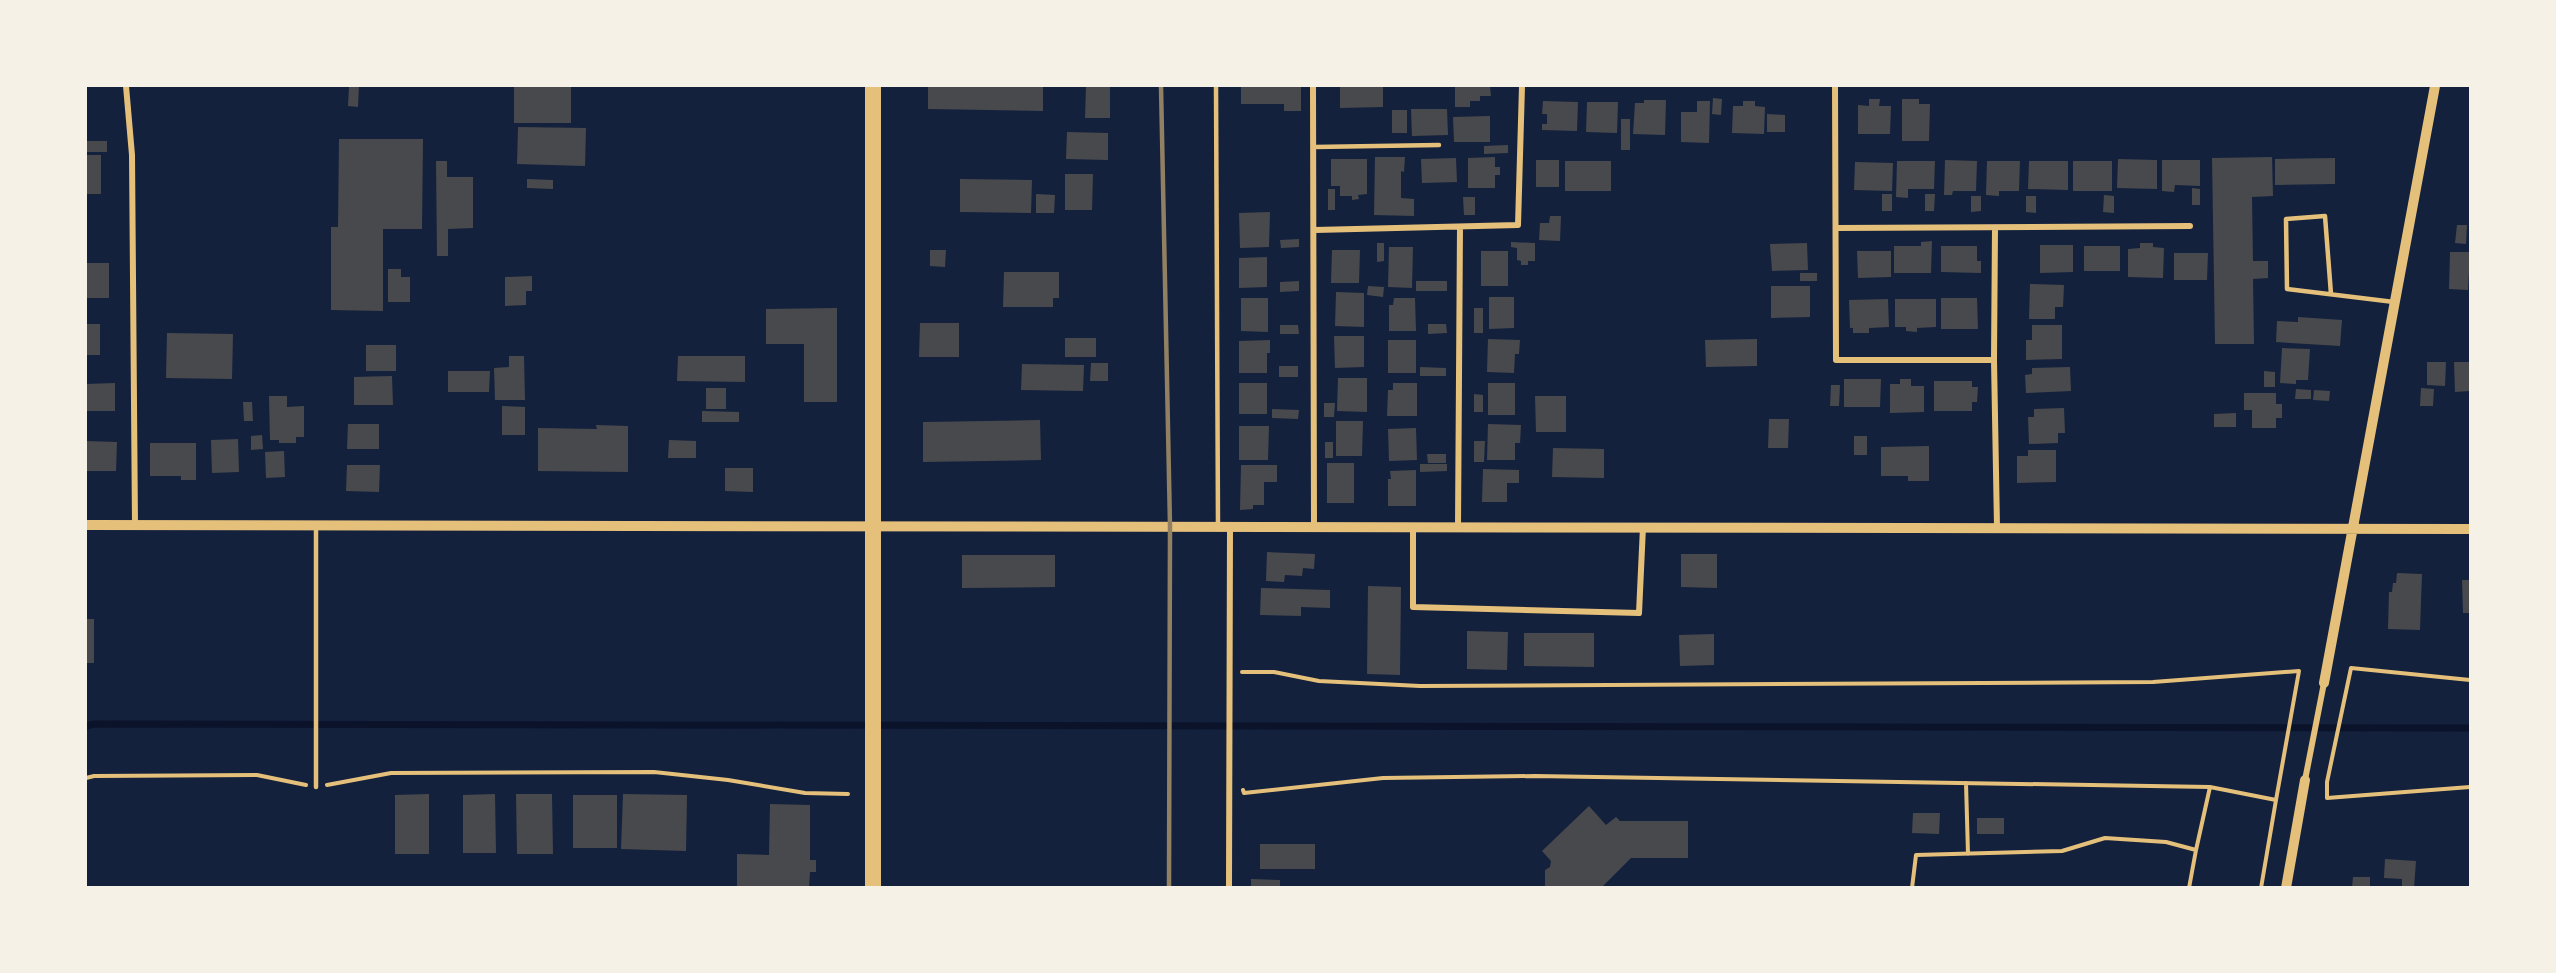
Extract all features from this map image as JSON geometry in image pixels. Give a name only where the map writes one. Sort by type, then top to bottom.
[{"type":"highway","points":[[873,86],[873,888]]},
{"type":"street","points":[[126,86],[132,155],[135,525]]},
{"type":"street","points":[[1313,86],[1314,528]]},
{"type":"street","points":[[1315,230],[1518,225],[1522,86]]},
{"type":"street","points":[[1835,86],[1836,360],[1994,360]]},
{"type":"street","points":[[2286,888],[2351,528],[2435,86]]},
{"type":"street","points":[[1836,228],[2190,226]]},
{"type":"street","points":[[1458,526],[1460,227]]},
{"type":"street","points":[[1995,228],[1994,360],[1997,527]]},
{"type":"street","points":[[86,525],[2470,529]]},
{"type":"street","points":[[1413,526],[1413,607],[1639,613],[1643,527]]},
{"type":"street","points":[[1229,888],[1230,528]]},
{"type":"lane","points":[[1216,86],[1218,528]]},
{"type":"lane","points":[[1314,147],[1438,145]]},
{"type":"lane","points":[[2331,294],[2325,216],[2286,219],[2288,289],[2394,302]]},
{"type":"lane","points":[[316,526],[316,787]]},
{"type":"path","points":[[2470,680],[2351,668],[2327,782],[2327,798],[2470,788]]},
{"type":"path","points":[[1242,680],[1242,672],[1274,672],[1319,681],[1420,686],[2141,682],[2299,671],[2261,888]]},
{"type":"path","points":[[86,778],[94,776],[257,775],[316,787],[391,773],[654,772],[728,780],[805,793],[848,794]]},
{"type":"path","points":[[1242,783],[1244,793],[1383,778],[1535,777],[2210,787],[2276,800]]},
{"type":"path","points":[[1966,783],[1968,854]]},
{"type":"path","points":[[2189,888],[2210,787]]},
{"type":"path","points":[[1912,888],[1916,855],[2062,851],[2105,838],[2166,842],[2196,850]]},
{"type":"building","points":[[349,86],[359,86],[358,107],[348,106]]},
{"type":"building","points":[[514,86],[571,86],[571,123],[514,123]]},
{"type":"building","points":[[928,86],[1043,86],[1043,111],[928,109]]},
{"type":"building","points":[[1086,86],[1110,86],[1110,118],[1085,118]]},
{"type":"building","points":[[1241,86],[1301,86],[1301,111],[1284,111],[1284,104],[1241,104]]},
{"type":"building","points":[[1340,86],[1383,86],[1383,107],[1340,108]]},
{"type":"building","points":[[1455,86],[1490,86],[1491,96],[1480,96],[1480,101],[1470,101],[1470,107],[1455,107]]},
{"type":"building","points":[[1713,98],[1722,99],[1721,115],[1712,114]]},
{"type":"building","points":[[1869,99],[1880,99],[1879,106],[1891,106],[1890,134],[1858,134],[1858,105],[1869,106]]},
{"type":"building","points":[[1902,99],[1919,99],[1919,104],[1930,104],[1929,141],[1902,141]]},
{"type":"building","points":[[1644,100],[1666,100],[1665,135],[1633,134],[1635,103],[1644,103]]},
{"type":"building","points":[[1543,101],[1578,102],[1577,131],[1542,130],[1542,124],[1547,124],[1547,114],[1542,114]]},
{"type":"building","points":[[1697,101],[1710,101],[1709,143],[1681,142],[1681,112],[1697,112]]},
{"type":"building","points":[[1743,101],[1755,101],[1755,106],[1765,107],[1764,134],[1732,133],[1733,106],[1743,106]]},
{"type":"building","points":[[1587,102],[1618,102],[1617,133],[1586,132]]},
{"type":"building","points":[[1411,109],[1447,109],[1448,135],[1412,136]]},
{"type":"building","points":[[1392,110],[1407,110],[1407,133],[1392,133]]},
{"type":"building","points":[[1767,114],[1785,115],[1785,132],[1767,132]]},
{"type":"building","points":[[1490,116],[1490,142],[1454,142],[1453,117]]},
{"type":"building","points":[[1621,119],[1630,119],[1630,150],[1621,150]]},
{"type":"building","points":[[518,127],[586,128],[585,166],[517,164]]},
{"type":"building","points":[[1067,132],[1108,133],[1108,160],[1066,159]]},
{"type":"building","points":[[339,139],[423,139],[422,229],[383,229],[383,311],[331,310],[331,227],[338,227]]},
{"type":"building","points":[[86,141],[107,141],[107,152],[86,152]]},
{"type":"building","points":[[1508,145],[1508,153],[1484,154],[1484,146]]},
{"type":"building","points":[[86,155],[101,155],[101,194],[86,194]]},
{"type":"building","points":[[1375,157],[1405,157],[1404,172],[1401,171],[1401,198],[1414,199],[1414,216],[1374,215]]},
{"type":"building","points":[[1495,157],[1495,167],[1500,167],[1500,175],[1495,175],[1495,188],[1468,188],[1468,158]]},
{"type":"building","points":[[2272,157],[2273,196],[2252,197],[2253,261],[2268,261],[2268,278],[2253,279],[2254,344],[2215,344],[2212,158]]},
{"type":"building","points":[[1456,158],[1457,182],[1422,183],[1421,159]]},
{"type":"building","points":[[2335,158],[2335,184],[2275,185],[2275,159]]},
{"type":"building","points":[[1331,159],[1367,159],[1367,194],[1358,195],[1359,199],[1352,200],[1352,196],[1340,196],[1340,186],[1331,186]]},
{"type":"building","points":[[2118,159],[2157,160],[2157,189],[2117,188]]},
{"type":"building","points":[[1536,160],[1559,160],[1559,187],[1536,187]]},
{"type":"building","points":[[1945,160],[1977,161],[1976,191],[1953,191],[1952,195],[1944,195]]},
{"type":"building","points":[[2162,160],[2200,160],[2200,186],[2175,185],[2174,192],[2162,191]]},
{"type":"building","points":[[436,161],[447,161],[447,177],[473,177],[473,228],[448,229],[448,256],[437,256]]},
{"type":"building","points":[[1565,161],[1611,161],[1611,191],[1565,191]]},
{"type":"building","points":[[1897,161],[1935,161],[1934,189],[1908,189],[1908,198],[1896,197]]},
{"type":"building","points":[[1987,161],[2020,161],[2019,191],[1999,191],[1999,196],[1986,195]]},
{"type":"building","points":[[2029,161],[2068,161],[2068,190],[2028,189]]},
{"type":"building","points":[[2073,161],[2112,161],[2112,191],[2073,191]]},
{"type":"building","points":[[1855,162],[1893,163],[1892,191],[1854,190]]},
{"type":"building","points":[[1065,174],[1093,174],[1092,210],[1065,210]]},
{"type":"building","points":[[527,179],[553,180],[553,189],[527,188]]},
{"type":"building","points":[[960,179],[1032,180],[1031,213],[960,212]]},
{"type":"building","points":[[2192,188],[2200,189],[2200,205],[2192,205]]},
{"type":"building","points":[[1328,189],[1335,189],[1335,210],[1328,210]]},
{"type":"building","points":[[1036,194],[1055,195],[1054,213],[1036,213]]},
{"type":"building","points":[[1882,194],[1892,194],[1892,211],[1882,211]]},
{"type":"building","points":[[1925,194],[1935,194],[1934,211],[1925,211]]},
{"type":"building","points":[[2104,195],[2114,196],[2114,213],[2103,212]]},
{"type":"building","points":[[1971,196],[1981,196],[1981,211],[1971,212]]},
{"type":"building","points":[[2026,196],[2036,196],[2036,213],[2026,212]]},
{"type":"building","points":[[1463,197],[1475,197],[1475,215],[1464,215]]},
{"type":"building","points":[[1270,212],[1269,247],[1240,248],[1239,213]]},
{"type":"building","points":[[1550,216],[1561,216],[1560,241],[1539,240],[1540,223],[1549,223]]},
{"type":"building","points":[[2457,225],[2467,225],[2466,244],[2455,243]]},
{"type":"building","points":[[1299,239],[1299,247],[1281,248],[1280,240]]},
{"type":"building","points":[[1932,241],[1931,273],[1894,273],[1894,246],[1921,246],[1921,242]]},
{"type":"building","points":[[1511,242],[1535,243],[1535,261],[1528,261],[1528,265],[1521,265],[1521,261],[1517,260],[1517,248],[1511,247]]},
{"type":"building","points":[[1377,243],[1384,243],[1384,261],[1377,262]]},
{"type":"building","points":[[1807,243],[1808,270],[1772,271],[1770,244]]},
{"type":"building","points":[[2140,243],[2153,243],[2153,247],[2164,248],[2163,278],[2128,277],[2128,249],[2140,248]]},
{"type":"building","points":[[2040,245],[2073,245],[2073,272],[2040,273]]},
{"type":"building","points":[[1941,246],[1977,246],[1977,261],[1981,261],[1981,273],[1941,272]]},
{"type":"building","points":[[2084,246],[2120,246],[2120,271],[2084,271]]},
{"type":"building","points":[[1389,247],[1413,247],[1412,288],[1388,287]]},
{"type":"building","points":[[930,250],[946,250],[945,267],[930,266]]},
{"type":"building","points":[[1332,250],[1360,250],[1359,283],[1331,283]]},
{"type":"building","points":[[1481,251],[1508,251],[1508,286],[1481,286]]},
{"type":"building","points":[[1857,251],[1891,251],[1891,277],[1858,278]]},
{"type":"building","points":[[2450,252],[2470,252],[2468,290],[2449,289]]},
{"type":"building","points":[[2174,253],[2208,253],[2207,280],[2174,280]]},
{"type":"building","points":[[1267,257],[1267,287],[1239,288],[1239,258]]},
{"type":"building","points":[[86,263],[109,263],[109,298],[86,298]]},
{"type":"building","points":[[388,269],[401,269],[401,277],[410,277],[410,302],[388,302]]},
{"type":"building","points":[[1004,272],[1059,272],[1059,298],[1053,298],[1053,307],[1003,307]]},
{"type":"building","points":[[1800,273],[1817,273],[1817,281],[1800,281]]},
{"type":"building","points":[[532,276],[532,291],[526,291],[526,305],[505,306],[505,277]]},
{"type":"building","points":[[1299,281],[1299,291],[1280,292],[1280,282]]},
{"type":"building","points":[[1416,281],[1447,281],[1447,291],[1416,291]]},
{"type":"building","points":[[2030,284],[2064,285],[2063,307],[2055,307],[2055,319],[2029,319]]},
{"type":"building","points":[[1368,286],[1384,287],[1383,297],[1367,295]]},
{"type":"building","points":[[1771,286],[1810,286],[1810,317],[1771,318]]},
{"type":"building","points":[[1336,292],[1364,293],[1364,327],[1335,326]]},
{"type":"building","points":[[1489,297],[1514,297],[1514,328],[1489,329]]},
{"type":"building","points":[[1241,298],[1268,298],[1268,332],[1241,331]]},
{"type":"building","points":[[1394,298],[1415,298],[1416,331],[1389,331],[1389,305],[1393,305]]},
{"type":"building","points":[[1941,298],[1977,298],[1978,329],[1941,329]]},
{"type":"building","points":[[1888,299],[1889,327],[1869,328],[1869,333],[1853,333],[1853,328],[1850,328],[1849,300]]},
{"type":"building","points":[[1895,299],[1936,299],[1936,327],[1917,328],[1917,332],[1906,331],[1906,327],[1895,327]]},
{"type":"building","points":[[837,308],[837,402],[804,402],[804,344],[766,344],[766,309]]},
{"type":"building","points":[[1474,308],[1483,308],[1483,333],[1474,333]]},
{"type":"building","points":[[2298,317],[2342,320],[2340,346],[2276,342],[2277,321],[2298,322]]},
{"type":"building","points":[[920,323],[959,323],[959,357],[919,357]]},
{"type":"building","points":[[86,324],[100,324],[100,355],[86,355]]},
{"type":"building","points":[[1428,324],[1446,324],[1447,333],[1428,334]]},
{"type":"building","points":[[1280,325],[1298,325],[1299,334],[1280,334]]},
{"type":"building","points":[[2032,325],[2062,325],[2062,359],[2026,360],[2026,340],[2032,340]]},
{"type":"building","points":[[167,333],[233,334],[232,379],[166,378]]},
{"type":"building","points":[[1334,336],[1364,336],[1364,367],[1335,368]]},
{"type":"building","points":[[1065,338],[1096,338],[1096,357],[1065,357]]},
{"type":"building","points":[[1488,339],[1520,340],[1519,354],[1515,354],[1514,373],[1487,372]]},
{"type":"building","points":[[1757,339],[1757,366],[1706,367],[1705,340]]},
{"type":"building","points":[[1270,340],[1270,353],[1267,353],[1267,373],[1239,373],[1239,341]]},
{"type":"building","points":[[1388,340],[1416,340],[1416,373],[1388,373]]},
{"type":"building","points":[[366,345],[396,345],[396,371],[366,371]]},
{"type":"building","points":[[2282,348],[2310,349],[2308,380],[2296,380],[2296,384],[2280,383]]},
{"type":"building","points":[[509,356],[524,356],[525,400],[495,400],[494,368],[509,367]]},
{"type":"building","points":[[678,356],[745,356],[745,382],[677,381]]},
{"type":"building","points":[[2427,362],[2446,362],[2445,386],[2427,385]]},
{"type":"building","points":[[2454,362],[2470,362],[2470,391],[2455,392]]},
{"type":"building","points":[[1091,363],[1108,363],[1108,381],[1090,381]]},
{"type":"building","points":[[1022,364],[1084,365],[1083,391],[1021,390]]},
{"type":"building","points":[[1279,366],[1298,366],[1298,377],[1279,377]]},
{"type":"building","points":[[1420,367],[1446,368],[1446,376],[1420,376]]},
{"type":"building","points":[[2070,367],[2071,391],[2026,393],[2025,375],[2032,374],[2032,368]]},
{"type":"building","points":[[448,371],[490,371],[489,392],[448,392]]},
{"type":"building","points":[[2264,371],[2275,372],[2275,387],[2264,387]]},
{"type":"building","points":[[392,376],[393,405],[354,405],[354,377]]},
{"type":"building","points":[[1338,378],[1367,378],[1367,412],[1337,411]]},
{"type":"building","points":[[1844,379],[1881,379],[1880,407],[1844,407]]},
{"type":"building","points":[[1900,379],[1911,379],[1911,386],[1924,386],[1924,412],[1890,413],[1890,384],[1900,384]]},
{"type":"building","points":[[1934,381],[1972,381],[1972,387],[1978,387],[1977,402],[1972,402],[1972,411],[1934,411]]},
{"type":"building","points":[[115,383],[115,411],[86,411],[86,384]]},
{"type":"building","points":[[1239,383],[1267,383],[1267,414],[1239,414]]},
{"type":"building","points":[[1393,383],[1417,383],[1417,416],[1387,416],[1388,390],[1393,390]]},
{"type":"building","points":[[1488,383],[1515,383],[1515,415],[1488,415]]},
{"type":"building","points":[[1831,385],[1840,385],[1839,406],[1830,406]]},
{"type":"building","points":[[706,388],[726,388],[726,409],[706,409]]},
{"type":"building","points":[[2421,388],[2434,389],[2433,406],[2420,406]]},
{"type":"building","points":[[2296,389],[2311,390],[2311,399],[2295,399]]},
{"type":"building","points":[[2314,390],[2330,391],[2329,401],[2313,400]]},
{"type":"building","points":[[2244,393],[2276,393],[2276,404],[2282,404],[2282,418],[2276,418],[2276,428],[2252,428],[2252,410],[2244,410]]},
{"type":"building","points":[[1474,394],[1483,395],[1483,412],[1474,412]]},
{"type":"building","points":[[269,396],[287,396],[287,407],[304,406],[304,437],[296,437],[296,443],[279,443],[279,440],[270,440]]},
{"type":"building","points":[[1535,396],[1566,396],[1566,432],[1536,432]]},
{"type":"building","points":[[243,402],[252,402],[253,421],[244,421]]},
{"type":"building","points":[[1324,403],[1335,403],[1334,417],[1324,417]]},
{"type":"building","points":[[502,406],[525,407],[525,435],[502,435]]},
{"type":"building","points":[[2064,408],[2065,433],[2058,433],[2058,443],[2029,444],[2028,417],[2034,417],[2034,409]]},
{"type":"building","points":[[1272,409],[1299,410],[1298,419],[1272,418]]},
{"type":"building","points":[[702,411],[739,412],[739,422],[702,422]]},
{"type":"building","points":[[2236,413],[2236,427],[2214,427],[2214,414]]},
{"type":"building","points":[[1769,419],[1789,419],[1788,448],[1768,448]]},
{"type":"building","points":[[1040,420],[1041,460],[923,462],[923,422]]},
{"type":"building","points":[[1336,421],[1363,421],[1362,456],[1336,456]]},
{"type":"building","points":[[348,424],[379,424],[379,449],[347,449]]},
{"type":"building","points":[[1488,424],[1521,425],[1520,443],[1515,443],[1515,460],[1487,460]]},
{"type":"building","points":[[596,425],[628,426],[628,472],[538,471],[538,428],[597,429]]},
{"type":"building","points":[[1239,426],[1269,426],[1268,460],[1239,460]]},
{"type":"building","points":[[1416,428],[1417,460],[1389,461],[1388,429]]},
{"type":"building","points":[[262,435],[263,449],[251,450],[251,436]]},
{"type":"building","points":[[1854,436],[1867,436],[1867,455],[1854,455]]},
{"type":"building","points":[[238,439],[239,472],[212,473],[211,440]]},
{"type":"building","points":[[669,440],[696,441],[696,458],[668,458]]},
{"type":"building","points":[[86,441],[117,442],[116,471],[86,471]]},
{"type":"building","points":[[1474,441],[1485,441],[1484,462],[1474,462]]},
{"type":"building","points":[[1325,442],[1333,442],[1333,458],[1325,458]]},
{"type":"building","points":[[150,443],[196,443],[196,480],[181,480],[181,476],[150,476]]},
{"type":"building","points":[[1929,446],[1929,481],[1908,481],[1908,476],[1881,476],[1881,447]]},
{"type":"building","points":[[1553,448],[1604,449],[1604,478],[1552,477]]},
{"type":"building","points":[[2028,450],[2056,450],[2056,482],[2017,483],[2017,456],[2028,456]]},
{"type":"building","points":[[284,451],[285,477],[266,478],[265,452]]},
{"type":"building","points":[[1427,454],[1446,454],[1446,463],[1428,463]]},
{"type":"building","points":[[1327,463],[1354,463],[1354,503],[1327,503]]},
{"type":"building","points":[[1420,464],[1447,464],[1447,471],[1420,472]]},
{"type":"building","points":[[347,465],[380,465],[379,492],[346,491]]},
{"type":"building","points":[[1241,465],[1277,465],[1277,482],[1264,482],[1264,505],[1253,505],[1253,509],[1240,510]]},
{"type":"building","points":[[725,468],[753,468],[753,492],[725,491]]},
{"type":"building","points":[[1483,469],[1519,470],[1519,483],[1507,483],[1507,502],[1482,502]]},
{"type":"building","points":[[1416,470],[1416,506],[1388,506],[1390,471]]},
{"type":"building","points":[[1267,552],[1315,554],[1314,569],[1303,568],[1302,576],[1285,575],[1284,582],[1266,581]]},
{"type":"building","points":[[1681,554],[1717,554],[1717,588],[1681,587]]},
{"type":"building","points":[[962,555],[1055,555],[1055,587],[962,588]]},
{"type":"building","points":[[2397,573],[2422,574],[2420,630],[2388,629],[2389,592],[2392,592],[2393,583],[2396,583]]},
{"type":"building","points":[[2462,580],[2470,580],[2470,613],[2463,613]]},
{"type":"building","points":[[1368,586],[1401,587],[1400,675],[1367,674]]},
{"type":"building","points":[[1261,588],[1330,590],[1330,608],[1301,607],[1301,616],[1260,615]]},
{"type":"building","points":[[86,619],[94,619],[94,663],[86,663]]},
{"type":"building","points":[[1467,631],[1508,632],[1507,670],[1467,669]]},
{"type":"building","points":[[1524,633],[1594,633],[1594,667],[1524,666]]},
{"type":"building","points":[[1714,634],[1714,665],[1680,666],[1679,635]]},
{"type":"building","points":[[429,794],[429,854],[395,854],[395,795]]},
{"type":"building","points":[[495,794],[496,853],[463,853],[463,795]]},
{"type":"building","points":[[516,794],[552,794],[553,854],[517,854]]},
{"type":"building","points":[[623,794],[687,795],[686,851],[621,849]]},
{"type":"building","points":[[573,795],[617,795],[617,848],[573,848]]},
{"type":"building","points":[[770,804],[810,805],[810,860],[816,860],[816,872],[810,872],[809,888],[737,888],[737,854],[769,855]]},
{"type":"building","points":[[1589,806],[1606,825],[1616,817],[1620,821],[1688,821],[1688,858],[1631,858],[1601,888],[1545,888],[1545,870],[1550,867],[1551,861],[1542,851]]},
{"type":"building","points":[[1913,813],[1940,813],[1939,834],[1912,833]]},
{"type":"building","points":[[1977,818],[2004,818],[2004,834],[1977,834]]},
{"type":"building","points":[[1260,844],[1315,844],[1315,869],[1260,869]]},
{"type":"building","points":[[2385,859],[2416,861],[2414,888],[2402,888],[2402,879],[2384,878]]},
{"type":"building","points":[[2353,877],[2370,877],[2370,888],[2352,888]]},
{"type":"building","points":[[1251,879],[1280,880],[1280,888],[1251,888]]},
{"type":"waterway","points":[[86,726],[94,724],[2470,728]]},
{"type":"railway","points":[[1161,86],[1170,526],[1169,888]]}]
